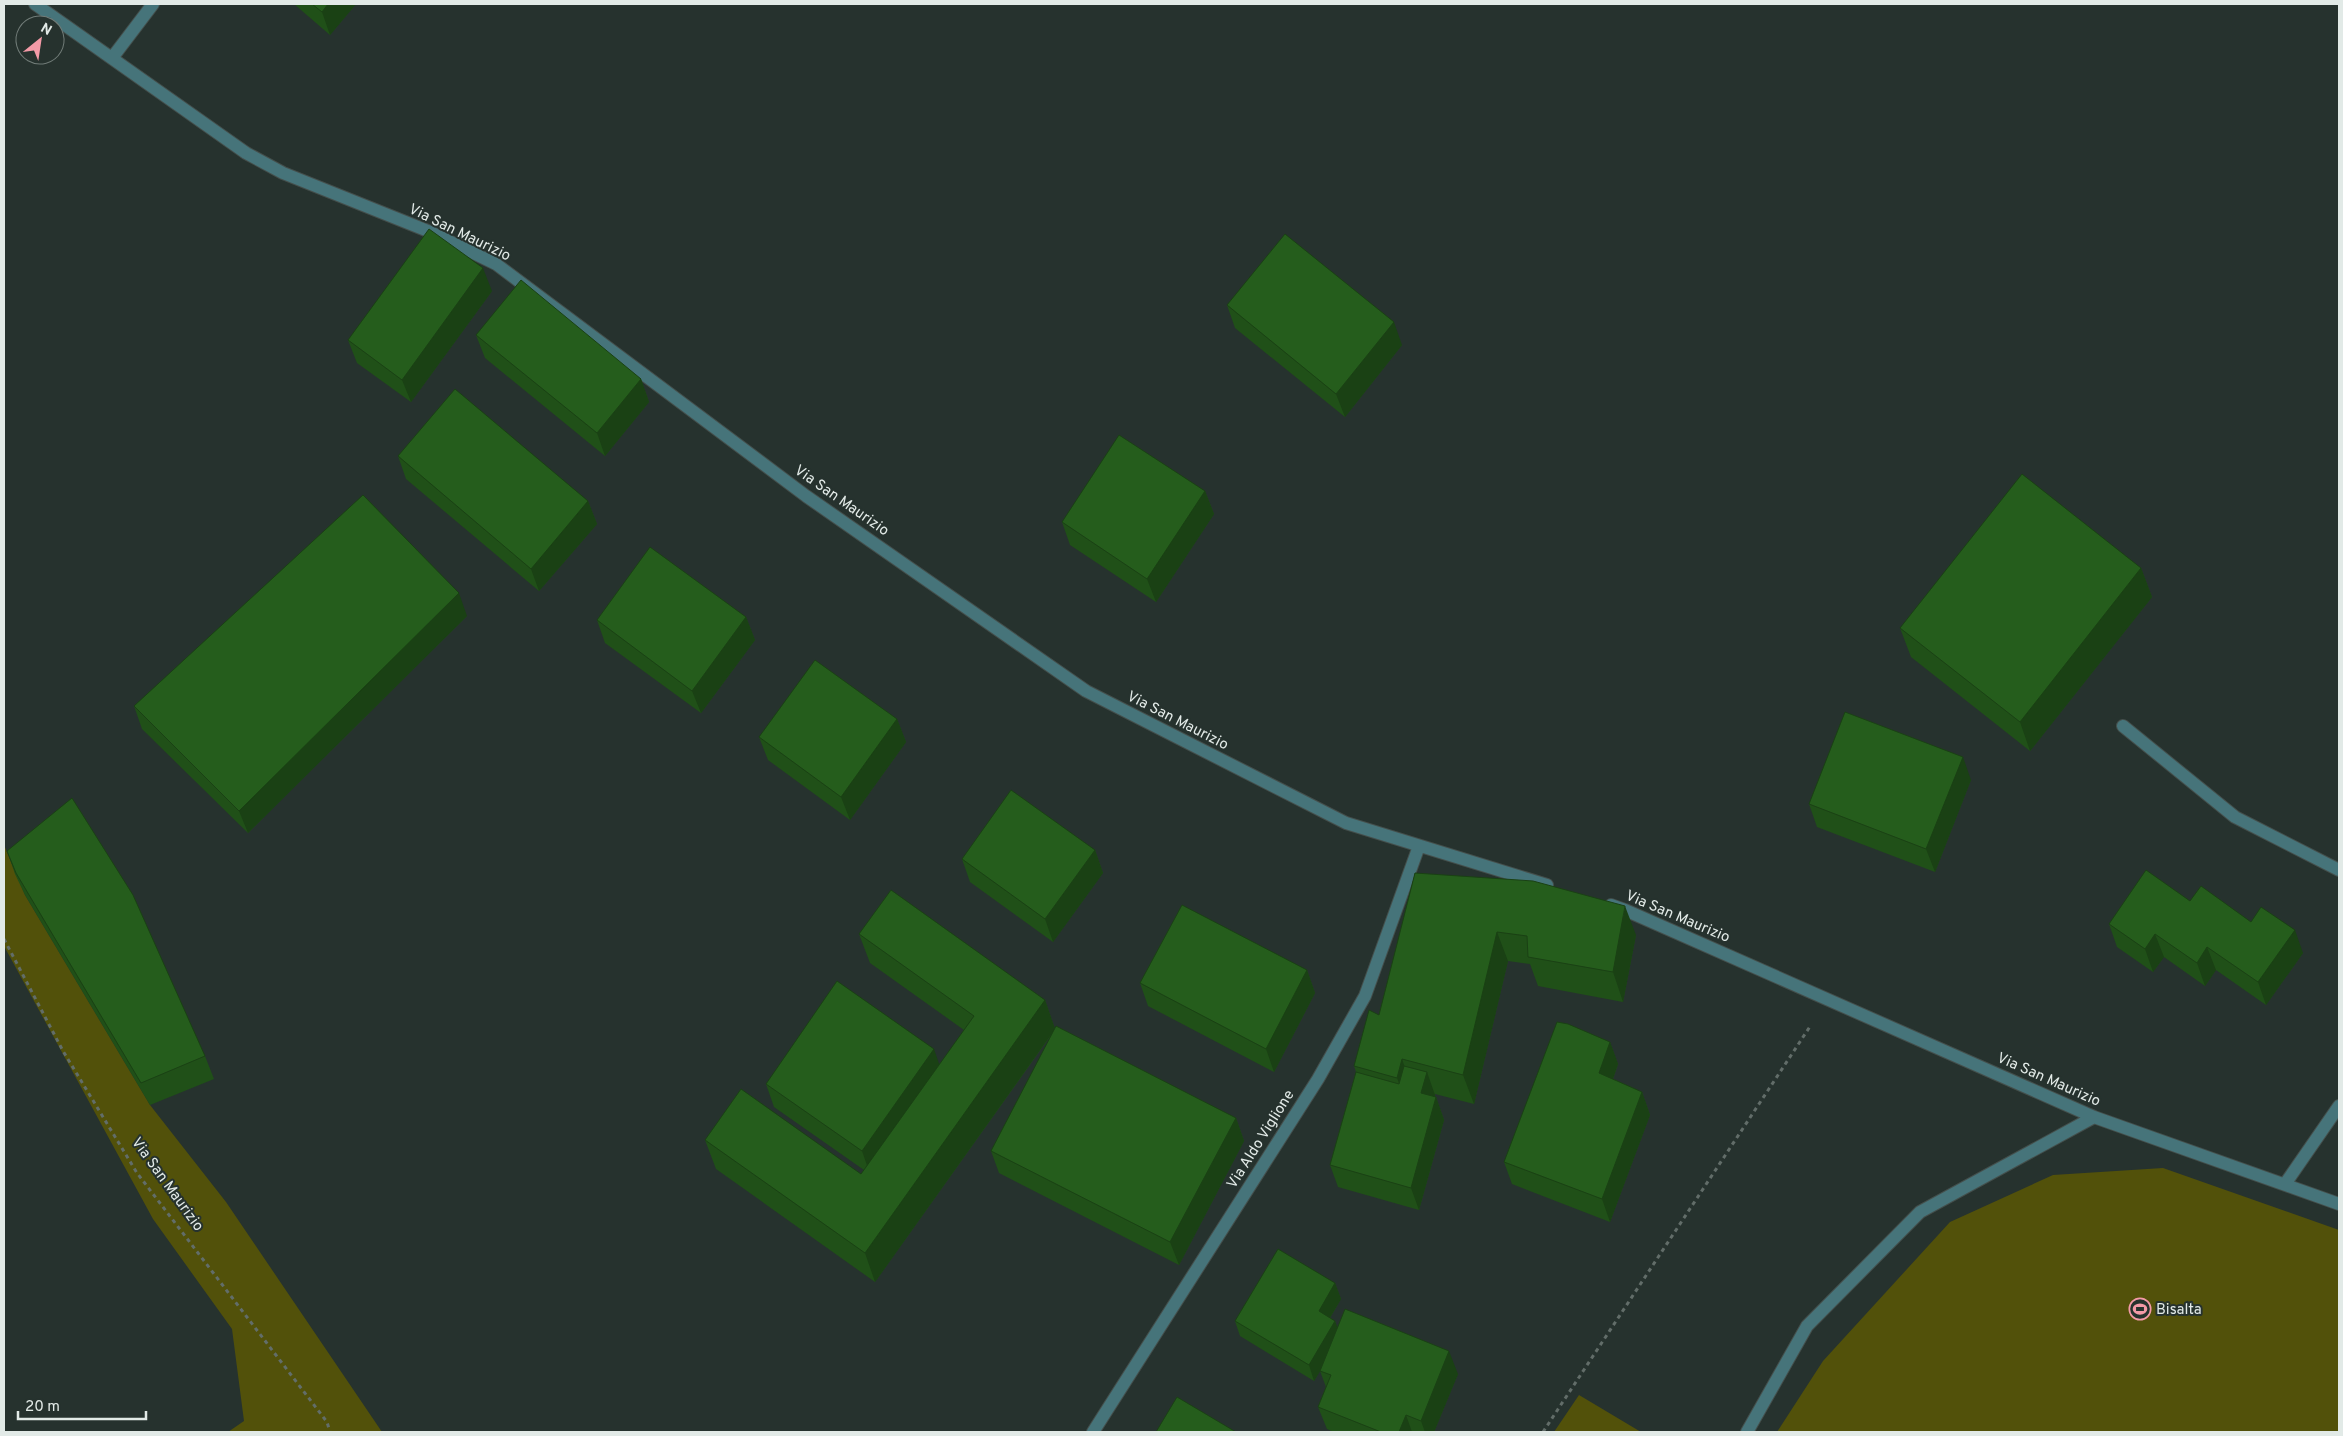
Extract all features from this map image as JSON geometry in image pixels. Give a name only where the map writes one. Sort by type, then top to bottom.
[{"type":"street","name":"Via San Maurizio","points":[[35,4],[246,153],[283,173],[428,231],[496,264],[806,496],[1086,691],[1346,824],[1559,889]]},
{"type":"street","points":[[112,58],[153,4]]},
{"type":"street","points":[[2122,726],[2235,817],[2339,870]]},
{"type":"street","name":"Via Aldo Viglione","points":[[1093,1432],[1318,1079],[1365,996],[1419,846]]},
{"type":"street","name":"Via San Maurizio","points":[[1597,901],[1625,910],[2094,1117],[2339,1204]]},
{"type":"street","points":[[2284,1184],[2339,1106]]},
{"type":"street","points":[[1746,1432],[1807,1326],[1920,1212],[2094,1117]]},
{"type":"path","name":"Via San Maurizio","points":[[4,939],[63,1052],[137,1173],[327,1422],[330,1432]]},
{"type":"path","points":[[1543,1432],[1828,999]]},
{"type":"shaded area","points":[[4,845],[25,895],[150,1105],[226,1202],[382,1432],[228,1432],[244,1421],[232,1329],[153,1219],[4,946]]},
{"type":"shaded area","points":[[2163,1168],[2339,1230],[2339,1432],[1777,1432],[1823,1361],[1950,1222],[2053,1175]]},
{"type":"shaded area","points":[[1579,1395],[1641,1432],[1554,1432]]},
{"type":"building","points":[[312,4],[328,4],[322,12]]},
{"type":"building","points":[[429,229],[483,268],[402,380],[348,340]]},
{"type":"building","points":[[1285,234],[1394,322],[1336,394],[1227,305]]},
{"type":"building","points":[[521,280],[641,379],[597,433],[476,335]]},
{"type":"building","points":[[455,389],[588,501],[531,569],[398,456]]},
{"type":"building","points":[[1119,435],[1205,491],[1147,579],[1062,522]]},
{"type":"building","points":[[2022,474],[2141,568],[2020,722],[1900,628]]},
{"type":"building","points":[[363,495],[459,593],[239,811],[134,706]]},
{"type":"building","points":[[650,547],[746,617],[692,691],[597,620]]},
{"type":"building","points":[[815,660],[897,719],[841,797],[759,737]]},
{"type":"building","points":[[1845,712],[1963,757],[1926,849],[1809,804]]},
{"type":"building","points":[[1011,790],[1095,850],[1045,919],[962,859]]},
{"type":"building","points":[[72,798],[133,895],[205,1056],[141,1083],[16,873],[7,851]]},
{"type":"building","points":[[2146,870],[2190,901],[2201,886],[2251,922],[2261,907],[2295,930],[2258,982],[2207,947],[2197,963],[2155,934],[2145,949],[2109,924]]},
{"type":"building","points":[[1415,873],[1533,881],[1625,906],[1613,972],[1528,957],[1527,936],[1497,932],[1463,1075],[1402,1059],[1397,1078],[1354,1066],[1369,1010],[1379,1015]]},
{"type":"building","points":[[891,890],[1045,1000],[865,1253],[705,1140],[741,1089],[861,1174],[974,1016],[859,934]]},
{"type":"building","points":[[1182,905],[1307,970],[1266,1049],[1140,983]]},
{"type":"building","points":[[837,981],[934,1049],[862,1151],[766,1084]]},
{"type":"building","points":[[1557,1022],[1568,1024],[1610,1042],[1599,1073],[1642,1092],[1602,1199],[1504,1162]]},
{"type":"building","points":[[1056,1026],[1236,1118],[1170,1242],[991,1151]]},
{"type":"building","points":[[1404,1066],[1427,1072],[1421,1093],[1436,1097],[1411,1188],[1330,1165],[1356,1072],[1399,1084]]},
{"type":"building","points":[[1278,1249],[1335,1283],[1319,1311],[1335,1321],[1309,1365],[1235,1321]]},
{"type":"building","points":[[1345,1309],[1449,1351],[1421,1421],[1406,1415],[1399,1432],[1381,1432],[1318,1407],[1331,1375],[1320,1371]]},
{"type":"building","points":[[1177,1397],[1236,1432],[1156,1432]]},
{"type":"place","name":"Bisalta","points":[[2140,1309]]}]
